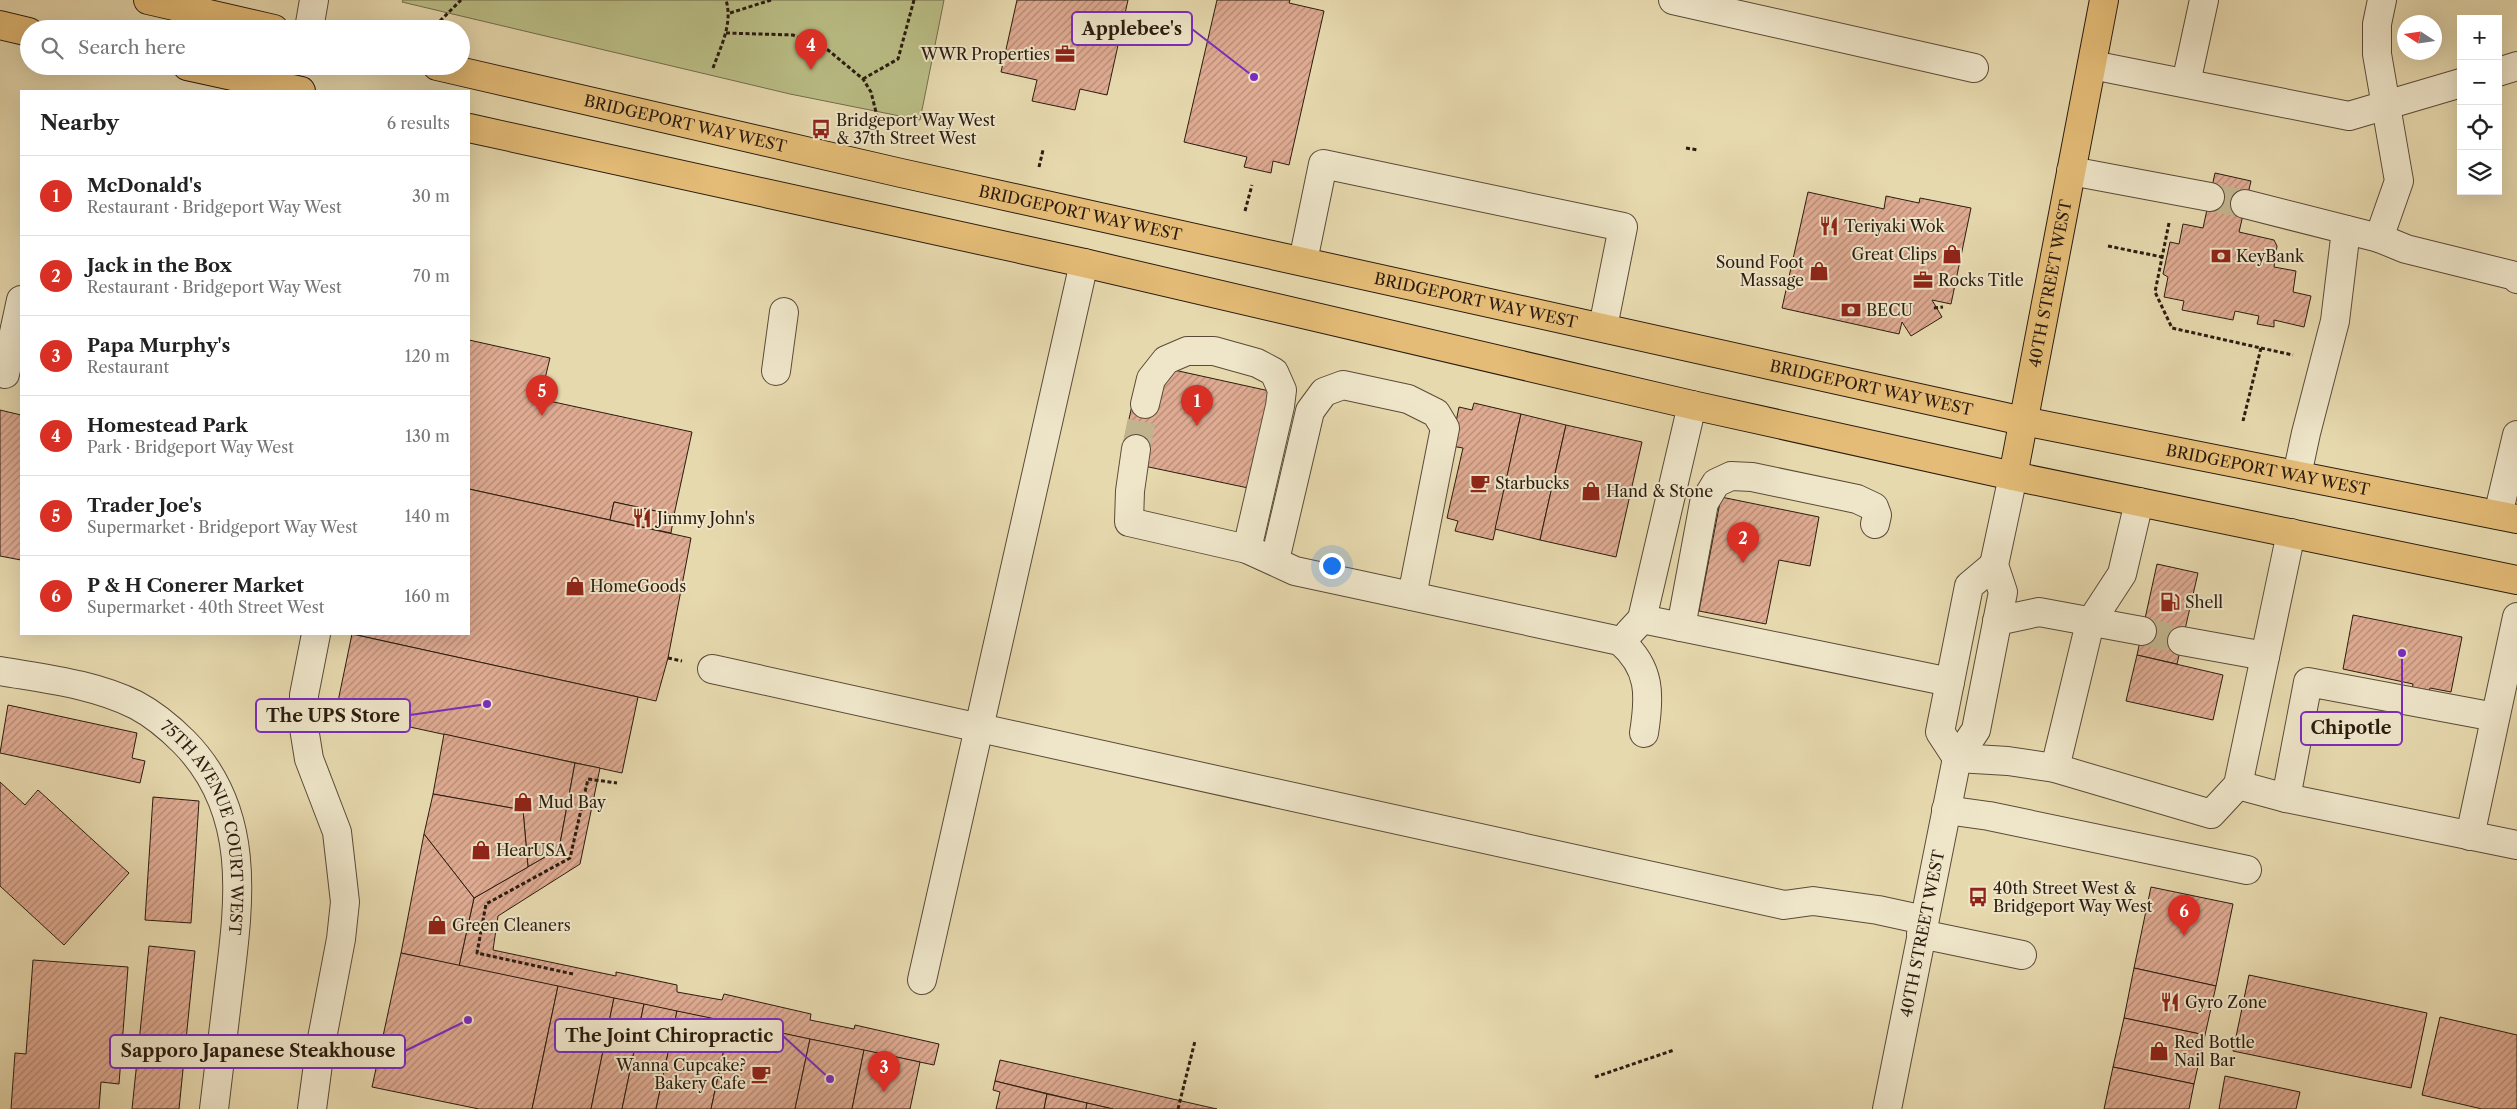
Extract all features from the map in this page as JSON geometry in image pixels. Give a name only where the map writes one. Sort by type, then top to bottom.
[{"type":"main road","points":[[148,0],[235,20]]},
{"type":"main road","name":"40TH STREET WEST","points":[[2013,476],[2104,0]]},
{"type":"main road","points":[[0,25],[20,30]]},
{"type":"main road","name":"BRIDGEPORT WAY WEST","points":[[470,74],[901,173],[2023,421],[2508,517]]},
{"type":"main road","points":[[228,75],[296,90]]},
{"type":"main road","points":[[470,128],[1084,263],[1692,405],[2013,476],[2517,580]]},
{"type":"street","points":[[310,20],[314,0]]},
{"type":"street","points":[[1672,0],[1974,68]]},
{"type":"street","points":[[2186,83],[2204,0]]},
{"type":"street","points":[[2379,238],[2399,181],[2376,54],[2377,24],[2382,0]]},
{"type":"street","points":[[2092,65],[2349,116],[2457,84]]},
{"type":"street","points":[[2502,71],[2517,66]]},
{"type":"street","points":[[1303,261],[1323,164],[1622,227],[1603,327]]},
{"type":"street","points":[[2071,171],[2210,197]]},
{"type":"street","points":[[2245,204],[2379,238],[2406,249],[2515,276],[2517,279]]},
{"type":"street","points":[[2297,475],[2335,321],[2346,230]]},
{"type":"street","points":[[922,980],[1084,263]]},
{"type":"street","points":[[9,375],[20,306]]},
{"type":"street","points":[[776,371],[784,312]]},
{"type":"street","points":[[1145,404],[1151,379],[1166,360],[1188,350],[1214,350],[1257,363],[1274,372],[1282,390],[1280,406],[1246,549]]},
{"type":"street","points":[[1275,560],[1310,411],[1324,392],[1344,385],[1408,399],[1436,413],[1445,428],[1412,596]]},
{"type":"street","points":[[1620,642],[1642,619],[1692,405]]},
{"type":"street","points":[[2508,517],[2517,435]]},
{"type":"street","points":[[1136,449],[1130,491],[1129,522],[1246,549],[1275,560],[1294,571],[1620,642],[1635,656],[1646,679],[1647,714],[1644,733]]},
{"type":"street","points":[[1681,627],[1704,503],[1716,483],[1731,476],[1752,477],[1857,499],[1874,507],[1877,515],[1875,524]]},
{"type":"street","name":"40TH STREET WEST","points":[[1886,1109],[1956,758],[1976,730],[2003,592],[1994,565],[2013,476]]},
{"type":"street","points":[[2055,768],[2090,623],[2122,574],[2139,502]]},
{"type":"street","points":[[1994,565],[1969,586],[1940,732],[1956,758],[2008,761],[2055,768],[2211,814],[2238,785],[2291,533]]},
{"type":"street","points":[[1997,621],[2039,612],[2090,623],[2142,631]]},
{"type":"street","points":[[2470,836],[2517,617]]},
{"type":"street","points":[[1642,619],[1950,682]]},
{"type":"street","points":[[312,1109],[320,1048],[341,939],[345,902],[337,832],[309,759],[304,728],[304,695],[316,635]]},
{"type":"street","points":[[2182,642],[2264,656]]},
{"type":"street","points":[[712,669],[979,726],[1784,905],[1813,901],[1878,910],[1922,927],[2022,955]]},
{"type":"street","name":"75TH AVENUE COURT WEST","points":[[0,671],[80,685],[136,705],[175,733],[196,754],[212,777],[226,806],[234,839],[238,879],[236,934],[214,1109]]},
{"type":"street","points":[[2286,798],[2308,682],[2495,717]]},
{"type":"street","points":[[2238,785],[2286,798],[2517,845]]},
{"type":"street","points":[[1946,810],[1989,816],[2247,870]]},
{"type":"path","points":[[441,20],[461,0]]},
{"type":"path","points":[[713,68],[726,33],[730,13],[726,0]]},
{"type":"path","points":[[730,13],[770,0]]},
{"type":"path","points":[[862,79],[898,59],[914,0]]},
{"type":"path","points":[[726,33],[793,35],[828,50],[862,79],[871,92],[879,124]]},
{"type":"path","points":[[1686,148],[1698,150]]},
{"type":"path","points":[[1039,168],[1043,150]]},
{"type":"path","points":[[1245,211],[1252,185]]},
{"type":"path","points":[[2176,191],[2155,292],[2172,328],[2262,348],[2243,421]]},
{"type":"path","points":[[2108,246],[2162,257]]},
{"type":"path","points":[[1934,308],[1943,307]]},
{"type":"path","points":[[573,974],[477,953],[486,904],[570,858],[588,778],[618,783]]},
{"type":"path","points":[[1178,1109],[1195,1041]]},
{"type":"path","points":[[1595,1077],[1674,1050]]},
{"type":"green space","points":[[403,0],[944,0],[920,120],[790,94],[402,2]]},
{"type":"building","points":[[1017,0],[1128,0],[1107,95],[1080,89],[1075,110],[1032,101],[1037,80],[1001,72]]},
{"type":"building","points":[[1217,0],[1290,0],[1289,3],[1324,11],[1289,165],[1273,161],[1271,173],[1244,167],[1247,157],[1184,142]]},
{"type":"building","name":"KeyBank","points":[[2215,173],[2251,181],[2239,232],[2274,240],[2277,246],[2274,267],[2296,271],[2293,292],[2311,296],[2304,327],[2274,320],[2274,327],[2257,324],[2259,316],[2235,311],[2233,320],[2182,310],[2184,301],[2164,297],[2168,277],[2163,274],[2170,242],[2179,244],[2183,224],[2203,228]]},
{"type":"building","points":[[1808,192],[1884,209],[1886,196],[1919,203],[1920,198],[1971,208],[1951,304],[1932,300],[1942,317],[1911,336],[1902,322],[1899,334],[1782,308]]},
{"type":"building","points":[[470,340],[550,358],[540,399],[692,432],[674,515],[614,502],[610,520],[470,489]]},
{"type":"building","points":[[1165,368],[1274,392],[1253,489],[1144,466],[1123,446],[1133,401]]},
{"type":"building","name":"Starbucks","points":[[1474,403],[1521,414],[1493,540],[1455,531],[1458,521],[1447,518],[1463,448],[1451,446],[1459,407],[1472,410]]},
{"type":"building","points":[[0,410],[20,415],[20,560],[0,556]]},
{"type":"building","points":[[1521,414],[1566,425],[1540,540],[1495,529]]},
{"type":"building","name":"Hand & Stone","points":[[1566,425],[1642,442],[1616,557],[1540,540]]},
{"type":"building","name":"HomeGoods","points":[[470,489],[691,538],[668,658],[656,701],[357,635],[470,635]]},
{"type":"building","points":[[1721,497],[1819,517],[1810,566],[1779,560],[1766,624],[1699,611]]},
{"type":"building","name":"Jimmy John's","points":[[614,502],[674,515],[671,533],[610,520]]},
{"type":"building","name":"Shell","points":[[2157,564],[2198,573],[2177,664],[2137,655]]},
{"type":"building","points":[[2353,615],[2462,637],[2451,692],[2430,688],[2428,699],[2411,696],[2413,684],[2343,669]]},
{"type":"building","points":[[352,635],[638,697],[622,773],[336,711]]},
{"type":"building","points":[[2137,655],[2223,675],[2213,720],[2126,701]]},
{"type":"building","points":[[8,705],[137,733],[132,758],[145,761],[140,783],[0,753]]},
{"type":"building","name":"Mud Bay","points":[[444,734],[575,763],[559,849],[528,867],[523,810],[433,794]]},
{"type":"building","points":[[575,763],[600,768],[580,864],[498,916],[493,950],[616,976],[616,972],[677,985],[677,992],[722,1000],[724,994],[811,1014],[810,1020],[854,1029],[855,1025],[939,1044],[934,1065],[459,966],[474,898],[559,849]]},
{"type":"building","points":[[0,782],[25,805],[38,790],[129,873],[64,945],[0,886]]},
{"type":"building","name":"HearUSA","points":[[433,794],[523,810],[528,867],[474,898],[424,834]]},
{"type":"building","points":[[153,797],[199,801],[191,923],[145,920]]},
{"type":"building","name":"Green Cleaners","points":[[424,834],[474,898],[459,966],[401,953]]},
{"type":"building","points":[[2151,887],[2233,904],[2216,986],[2134,968]]},
{"type":"building","points":[[149,946],[195,951],[179,1109],[132,1109]]},
{"type":"building","points":[[401,953],[558,986],[532,1109],[479,1109],[372,1087]]},
{"type":"building","points":[[33,960],[128,967],[119,1084],[101,1082],[99,1109],[11,1109],[15,1053],[26,1054]]},
{"type":"building","name":"Gyro Zone","points":[[2134,968],[2216,986],[2205,1035],[2124,1018]]},
{"type":"building","points":[[2249,975],[2427,1013],[2411,1088],[2233,1051]]},
{"type":"building","points":[[558,986],[614,998],[591,1109],[532,1109]]},
{"type":"building","points":[[614,998],[644,1004],[622,1109],[591,1109]]},
{"type":"building","points":[[644,1004],[677,1011],[656,1109],[622,1109]]},
{"type":"building","points":[[677,1011],[730,1022],[711,1109],[656,1109]]},
{"type":"building","points":[[2440,1017],[2517,1035],[2517,1109],[2482,1109],[2422,1095]]},
{"type":"building","name":"Red Bottle Nail Bar","points":[[2124,1018],[2205,1035],[2194,1084],[2113,1067]]},
{"type":"building","name":"Wanna Cupcake? Bakery Cafe","points":[[730,1022],[810,1039],[795,1109],[711,1109]]},
{"type":"building","points":[[810,1039],[864,1050],[852,1109],[795,1109]]},
{"type":"building","points":[[864,1050],[920,1062],[910,1109],[852,1109]]},
{"type":"building","points":[[1000,1060],[1217,1109],[1113,1109],[995,1081]]},
{"type":"building","points":[[2113,1067],[2194,1084],[2189,1109],[2104,1109]]},
{"type":"building","points":[[2225,1076],[2300,1092],[2296,1109],[2219,1109]]},
{"type":"building","points":[[995,1081],[1047,1094],[1044,1109],[996,1109],[1000,1092],[993,1090]]},
{"type":"building","points":[[1047,1094],[1087,1103],[1086,1109],[1044,1109]]},
{"type":"building","points":[[1087,1103],[1113,1109],[1086,1109]]},
{"type":"tunnel","points":[[2210,197],[2245,204]]},
{"type":"tunnel","points":[[1136,449],[1145,404]]},
{"type":"tunnel","points":[[2142,631],[2182,641]]},
{"type":"place","name":"WWR Properties","points":[[1065,54]]},
{"type":"place","name":"Homestead Park","points":[[811,70]]},
{"type":"place","name":"Applebee's","points":[[1254,77]]},
{"type":"place","name":"Bridgeport Way West & 37th Street West","points":[[821,129]]},
{"type":"place","name":"Teriyaki Wok","points":[[1829,226]]},
{"type":"place","name":"Great Clips","points":[[1952,254]]},
{"type":"place","name":"KeyBank","points":[[2221,256]]},
{"type":"place","name":"Sound Foot Massage","points":[[1819,271]]},
{"type":"place","name":"Rocks Title","points":[[1923,280]]},
{"type":"place","name":"BECU","points":[[1851,310]]},
{"type":"place","name":"Trader Joe's","points":[[542,416]]},
{"type":"place","name":"McDonald's","points":[[1197,426]]},
{"type":"place","name":"Starbucks","points":[[1480,483]]},
{"type":"place","name":"Hand & Stone","points":[[1591,491]]},
{"type":"place","name":"Jimmy John's","points":[[642,518]]},
{"type":"place","name":"Jack in the Box","points":[[1743,563]]},
{"type":"place","name":"HomeGoods","points":[[575,586]]},
{"type":"place","name":"Shell","points":[[2170,602]]},
{"type":"place","name":"Chipotle","points":[[2402,653]]},
{"type":"place","name":"The UPS Store","points":[[487,704]]},
{"type":"place","name":"Mud Bay","points":[[523,802]]},
{"type":"place","name":"HearUSA","points":[[481,850]]},
{"type":"place","name":"40th Street West & Bridgeport Way West","points":[[1978,897]]},
{"type":"place","name":"Green Cleaners","points":[[437,925]]},
{"type":"place","name":"P & H Conerer Market","points":[[2184,936]]},
{"type":"place","name":"Gyro Zone","points":[[2170,1002]]},
{"type":"place","name":"Sapporo Japanese Steakhouse","points":[[468,1020]]},
{"type":"place","name":"Red Bottle Nail Bar","points":[[2159,1051]]},
{"type":"place","name":"Wanna Cupcake? Bakery Cafe","points":[[761,1074]]},
{"type":"place","name":"The Joint Chiropractic","points":[[830,1079]]},
{"type":"place","name":"Papa Murphy's","points":[[884,1092]]}]
